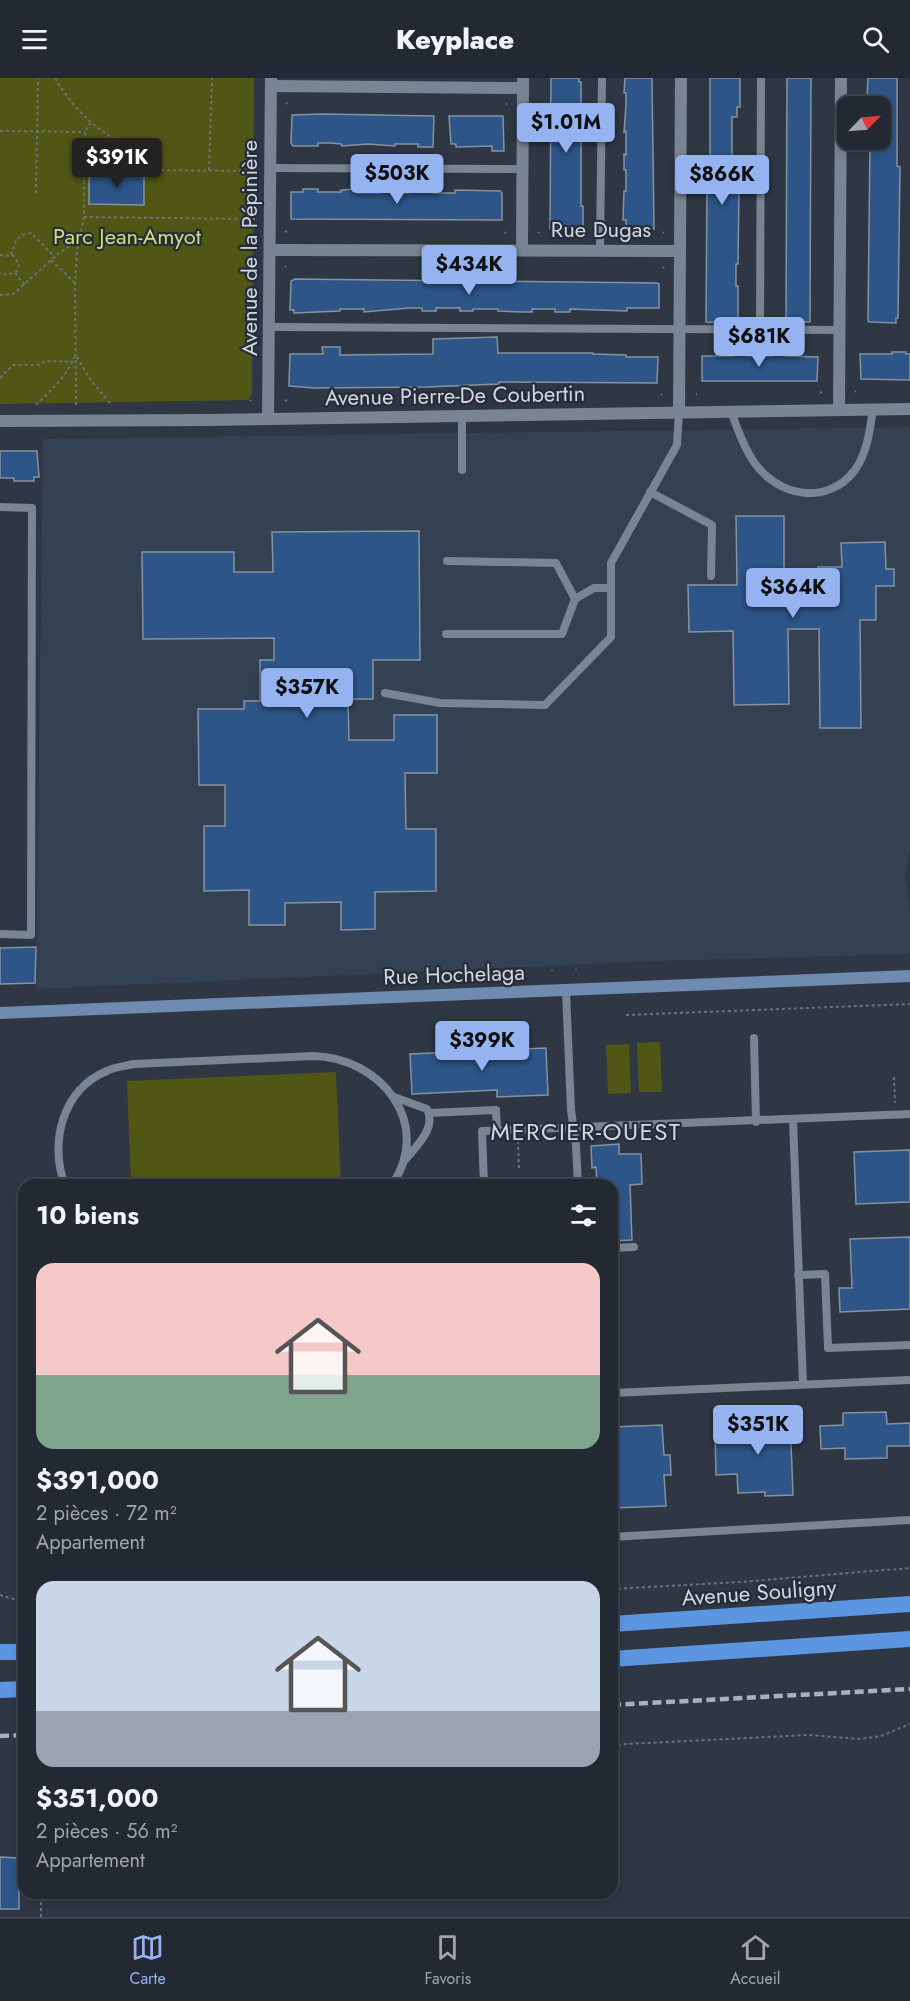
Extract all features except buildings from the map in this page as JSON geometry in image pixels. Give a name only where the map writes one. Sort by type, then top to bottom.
[{"type":"highway","name":"Avenue Souligny","points":[[618,1624],[910,1604]]},
{"type":"highway","points":[[618,1659],[910,1639]]},
{"type":"highway","points":[[0,1652],[18,1652]]},
{"type":"highway","points":[[0,1690],[18,1689]]},
{"type":"main road","name":"Rue Hochelaga","points":[[0,1012],[910,976]]},
{"type":"street","points":[[679,412],[681,78]]},
{"type":"street","points":[[839,410],[841,78]]},
{"type":"street","points":[[271,82],[523,83],[522,249]]},
{"type":"street","name":"Avenue de la Pépinière","points":[[268,419],[271,82]]},
{"type":"street","name":"Rue Dugas","points":[[271,250],[680,251]]},
{"type":"street","name":"Avenue Pierre-De Coubertin","points":[[0,421],[910,409]]},
{"type":"lane","points":[[600,250],[602,78]]},
{"type":"lane","points":[[760,329],[761,78]]},
{"type":"lane","points":[[271,168],[522,169]]},
{"type":"lane","points":[[270,327],[839,330]]},
{"type":"lane","points":[[731,412],[744,444],[762,472],[783,489],[808,494],[835,487],[854,471],[865,448],[873,410]]},
{"type":"lane","points":[[385,693],[440,703],[545,705],[611,637],[611,563],[676,445],[679,412]]},
{"type":"lane","points":[[462,416],[462,470]]},
{"type":"lane","points":[[650,492],[712,525],[711,576]]},
{"type":"lane","points":[[0,507],[32,508],[31,935],[0,934]]},
{"type":"lane","points":[[447,561],[556,563],[575,599]]},
{"type":"lane","points":[[446,634],[562,634],[575,599],[594,588],[610,588]]},
{"type":"lane","points":[[566,991],[571,1110],[578,1179]]},
{"type":"lane","points":[[754,1038],[756,1122]]},
{"type":"lane","points":[[63,1179],[58,1142],[65,1113],[82,1088],[106,1071],[134,1064],[326,1056],[338,1058],[363,1069],[394,1097],[405,1121],[407,1138],[402,1164]]},
{"type":"lane","points":[[394,1097],[427,1109],[429,1113],[429,1128],[402,1164],[395,1179]]},
{"type":"lane","points":[[429,1113],[496,1110],[497,1130]]},
{"type":"lane","points":[[483,1179],[482,1131],[756,1122],[910,1114]]},
{"type":"lane","points":[[793,1120],[803,1384]]},
{"type":"lane","points":[[618,1248],[634,1247]]},
{"type":"lane","points":[[798,1275],[825,1274],[828,1348],[910,1345]]},
{"type":"lane","points":[[618,1393],[910,1380]]},
{"type":"lane","points":[[618,1537],[910,1521]]},
{"type":"path","points":[[36,192],[38,78]]},
{"type":"path","points":[[55,78],[69,99],[90,123],[122,144],[150,156],[150,170],[255,171]]},
{"type":"path","points":[[209,170],[212,78]]},
{"type":"path","points":[[76,405],[75,284],[79,240],[84,217],[85,132],[90,123]]},
{"type":"path","points":[[0,131],[85,132]]},
{"type":"path","points":[[85,165],[150,166]]},
{"type":"path","points":[[84,217],[255,219]]},
{"type":"path","points":[[11,255],[21,235],[31,233],[55,257]]},
{"type":"path","points":[[0,295],[14,294],[51,260],[79,240]]},
{"type":"path","points":[[0,255],[11,255],[20,265],[15,273],[8,275],[0,273]]},
{"type":"path","points":[[51,260],[75,284]]},
{"type":"path","points":[[15,273],[25,285]]},
{"type":"path","points":[[36,405],[58,382],[73,362],[75,354]]},
{"type":"path","points":[[75,354],[92,382],[111,404]]},
{"type":"path","points":[[0,378],[13,365],[40,366],[45,361],[73,362]]},
{"type":"path","points":[[626,1015],[910,1004]]},
{"type":"path","points":[[894,1077],[895,1107]]},
{"type":"path","points":[[518,1138],[519,1169]]},
{"type":"path","points":[[618,1589],[740,1582],[910,1568]]},
{"type":"path","points":[[0,1595],[18,1600]]},
{"type":"path","points":[[618,1745],[808,1735],[860,1739],[881,1736],[910,1724]]},
{"type":"path","points":[[41,1899],[41,1917]]},
{"type":"shaded area","points":[[910,427],[910,850],[905,872],[910,911],[910,954],[660,961],[36,989],[43,439]]},
{"type":"green space","name":"Parc Jean-Amyot","points":[[0,78],[254,78],[252,394],[248,400],[0,404]]},
{"type":"green space","points":[[660,1042],[662,1092],[639,1092],[637,1043]]},
{"type":"green space","points":[[629,1044],[631,1093],[608,1094],[606,1045]]},
{"type":"green space","points":[[336,1072],[341,1179],[131,1179],[127,1081]]},
{"type":"railway","points":[[618,1705],[910,1689]]},
{"type":"railway","points":[[0,1736],[18,1735]]},
{"type":"district","name":"MERCIER-OUEST","points":[[586,1132]]}]
